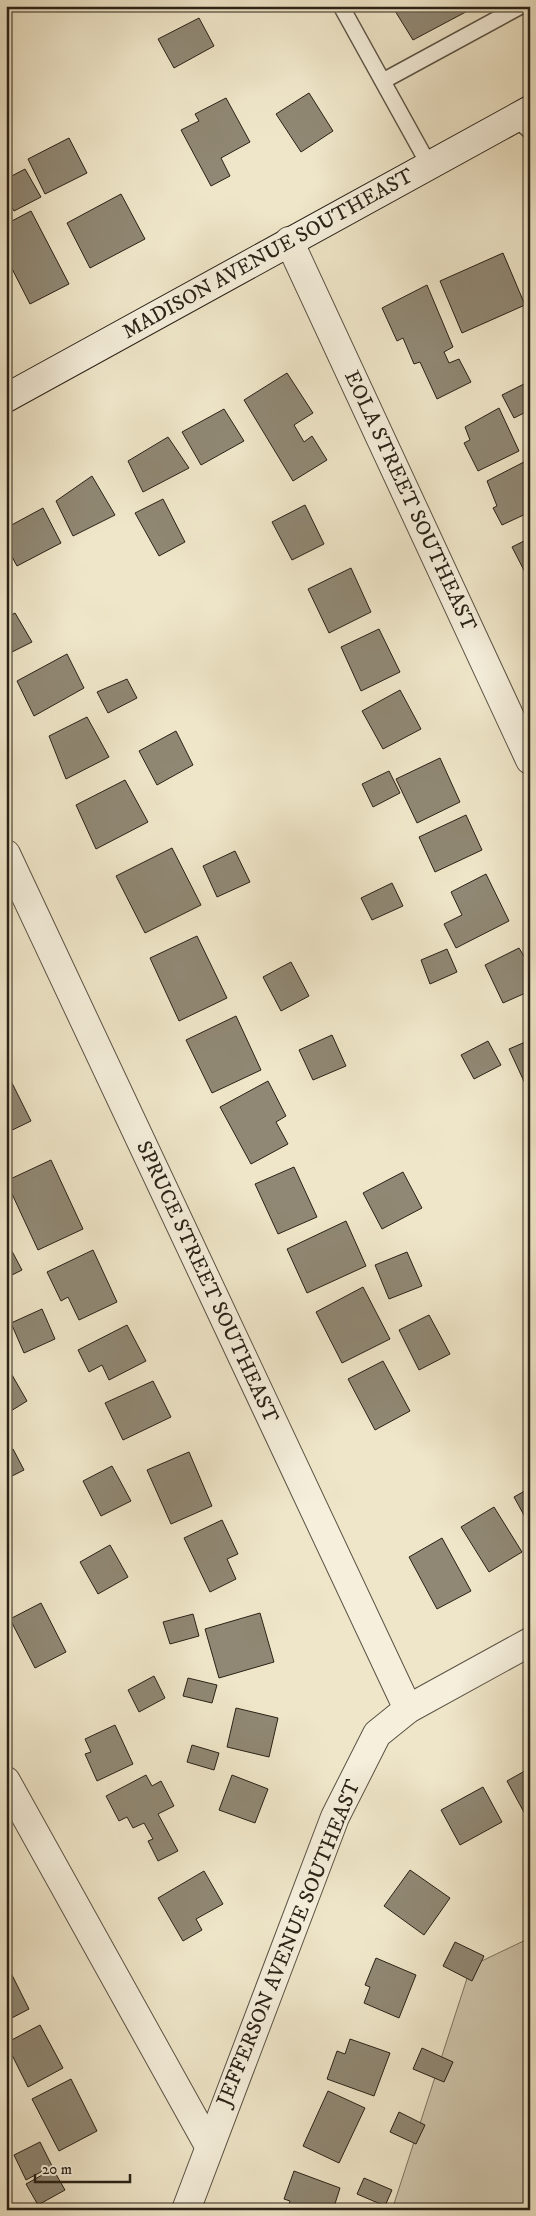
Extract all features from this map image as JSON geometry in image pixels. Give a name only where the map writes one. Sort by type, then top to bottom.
[{"type":"street","name":"MADISON AVENUE SOUTHEAST","points":[[6,398],[429,165],[525,120]]},
{"type":"street","name":"EOLA STREET SOUTHEAST","points":[[289,242],[530,760]]},
{"type":"street","name":"SPRUCE STREET SOUTHEAST","points":[[6,854],[408,1710]]},
{"type":"street","name":"JEFFERSON AVENUE SOUTHEAST","points":[[186,2210],[335,1817],[377,1734],[408,1710],[530,1642]]},
{"type":"street","points":[[6,1781],[209,2146]]},
{"type":"lane","points":[[342,6],[429,165]]},
{"type":"lane","points":[[383,81],[521,6]]},
{"type":"shaded area","points":[[530,1938],[530,2210],[392,2210],[471,1966]]},
{"type":"building","points":[[392,6],[477,6],[413,40]]},
{"type":"building","points":[[199,18],[214,46],[174,68],[158,39]]},
{"type":"building","points":[[309,93],[333,131],[301,152],[276,114]]},
{"type":"building","points":[[226,98],[250,142],[221,158],[230,176],[211,186],[181,130],[199,121],[195,114]]},
{"type":"building","points":[[69,138],[87,173],[45,194],[28,159]]},
{"type":"building","points":[[25,169],[41,197],[14,211],[6,197],[6,179]]},
{"type":"building","points":[[121,194],[145,239],[90,268],[67,223]]},
{"type":"building","points":[[31,211],[69,284],[30,304],[6,257],[6,224]]},
{"type":"building","points":[[503,253],[525,305],[462,333],[440,281]]},
{"type":"building","points":[[427,285],[453,347],[444,352],[449,363],[459,359],[471,382],[437,399],[420,362],[414,364],[403,338],[397,341],[382,308]]},
{"type":"building","points":[[6,296],[11,305],[6,307]]},
{"type":"building","points":[[287,373],[313,413],[294,425],[304,442],[312,436],[327,460],[293,481],[244,400]]},
{"type":"building","points":[[530,381],[530,410],[514,418],[502,395]]},
{"type":"building","points":[[499,408],[519,451],[478,471],[464,443],[470,440],[465,427]]},
{"type":"building","points":[[224,409],[244,441],[201,465],[182,432]]},
{"type":"building","points":[[168,437],[189,468],[143,492],[128,461]]},
{"type":"building","points":[[524,462],[530,474],[530,512],[502,525],[493,508],[497,506],[487,481]]},
{"type":"building","points":[[92,476],[115,515],[73,536],[56,501]]},
{"type":"building","points":[[163,499],[185,542],[159,556],[135,513]]},
{"type":"building","points":[[305,505],[324,544],[292,560],[272,522]]},
{"type":"building","points":[[43,508],[61,543],[17,566],[6,546],[6,528]]},
{"type":"building","points":[[530,538],[530,582],[512,547]]},
{"type":"building","points":[[351,568],[371,612],[329,633],[308,589]]},
{"type":"building","points":[[15,613],[32,642],[6,655],[6,618]]},
{"type":"building","points":[[379,629],[400,672],[361,691],[341,647]]},
{"type":"building","points":[[67,654],[84,688],[34,716],[17,681]]},
{"type":"building","points":[[127,679],[137,698],[108,713],[97,692]]},
{"type":"building","points":[[400,690],[421,729],[383,749],[362,711]]},
{"type":"building","points":[[87,717],[109,757],[66,779],[49,736]]},
{"type":"building","points":[[176,731],[193,765],[157,785],[139,751]]},
{"type":"building","points":[[440,758],[460,802],[417,823],[396,779]]},
{"type":"building","points":[[389,771],[400,793],[373,807],[362,784]]},
{"type":"building","points":[[125,780],[148,822],[96,849],[76,805]]},
{"type":"building","points":[[466,815],[482,850],[435,872],[419,837]]},
{"type":"building","points":[[172,848],[201,905],[145,933],[116,876]]},
{"type":"building","points":[[235,851],[250,882],[217,897],[203,866]]},
{"type":"building","points":[[486,874],[509,921],[456,948],[444,924],[462,915],[451,892]]},
{"type":"building","points":[[392,883],[403,906],[372,920],[361,898]]},
{"type":"building","points":[[197,936],[227,998],[179,1021],[150,958]]},
{"type":"building","points":[[519,948],[530,966],[530,991],[503,1003],[485,965]]},
{"type":"building","points":[[447,949],[457,972],[430,984],[421,960]]},
{"type":"building","points":[[291,962],[309,996],[281,1011],[263,977]]},
{"type":"building","points":[[236,1016],[261,1070],[212,1093],[186,1040]]},
{"type":"building","points":[[332,1035],[346,1066],[313,1080],[299,1050]]},
{"type":"building","points":[[530,1040],[530,1089],[528,1090],[509,1049]]},
{"type":"building","points":[[488,1041],[501,1065],[474,1079],[461,1055]]},
{"type":"building","points":[[6,1071],[31,1121],[6,1133]]},
{"type":"building","points":[[268,1081],[286,1116],[276,1122],[288,1144],[251,1164],[220,1107]]},
{"type":"building","points":[[51,1160],[83,1229],[38,1250],[6,1181]]},
{"type":"building","points":[[294,1167],[317,1217],[278,1234],[255,1184]]},
{"type":"building","points":[[403,1172],[422,1208],[382,1229],[363,1193]]},
{"type":"building","points":[[346,1221],[366,1266],[307,1293],[287,1249]]},
{"type":"building","points":[[6,1240],[22,1270],[6,1278]]},
{"type":"building","points":[[93,1250],[117,1302],[79,1320],[68,1297],[61,1301],[47,1272]]},
{"type":"building","points":[[407,1252],[422,1286],[389,1299],[375,1265]]},
{"type":"building","points":[[363,1287],[390,1339],[342,1363],[316,1312]]},
{"type":"building","points":[[42,1309],[55,1339],[24,1353],[11,1323]]},
{"type":"building","points":[[429,1315],[450,1354],[419,1370],[399,1330]]},
{"type":"building","points":[[127,1325],[146,1361],[109,1380],[102,1365],[89,1372],[78,1350]]},
{"type":"building","points":[[383,1361],[410,1411],[375,1430],[348,1379]]},
{"type":"building","points":[[6,1368],[8,1368],[27,1401],[6,1414]]},
{"type":"building","points":[[153,1381],[171,1417],[123,1440],[105,1403]]},
{"type":"building","points":[[13,1449],[24,1470],[6,1479],[6,1452]]},
{"type":"building","points":[[189,1452],[212,1506],[171,1524],[147,1470]]},
{"type":"building","points":[[112,1466],[131,1501],[101,1516],[83,1481]]},
{"type":"building","points":[[530,1488],[530,1526],[514,1497]]},
{"type":"building","points":[[494,1507],[522,1552],[489,1572],[461,1527]]},
{"type":"building","points":[[222,1520],[238,1554],[227,1559],[236,1579],[210,1592],[184,1538]]},
{"type":"building","points":[[442,1538],[471,1591],[437,1609],[409,1557]]},
{"type":"building","points":[[110,1545],[128,1577],[98,1594],[80,1562]]},
{"type":"building","points":[[41,1603],[66,1652],[35,1668],[10,1619]]},
{"type":"building","points":[[260,1613],[274,1662],[219,1678],[205,1629]]},
{"type":"building","points":[[193,1614],[199,1636],[170,1644],[163,1622]]},
{"type":"building","points":[[154,1676],[165,1698],[139,1712],[128,1690]]},
{"type":"building","points":[[188,1678],[217,1685],[212,1703],[183,1696]]},
{"type":"building","points":[[236,1708],[278,1718],[269,1757],[227,1747]]},
{"type":"building","points":[[115,1725],[133,1764],[97,1781],[85,1754],[91,1752],[85,1739]]},
{"type":"building","points":[[192,1745],[219,1753],[214,1770],[187,1762]]},
{"type":"building","points":[[530,1768],[530,1814],[526,1816],[507,1781]]},
{"type":"building","points":[[146,1775],[152,1786],[161,1781],[174,1806],[158,1814],[178,1851],[158,1861],[148,1841],[153,1839],[144,1823],[133,1828],[127,1817],[119,1821],[106,1796]]},
{"type":"building","points":[[232,1775],[268,1789],[255,1823],[219,1810]]},
{"type":"building","points":[[483,1787],[502,1822],[460,1845],[441,1810]]},
{"type":"building","points":[[410,1870],[450,1898],[424,1935],[384,1906]]},
{"type":"building","points":[[204,1871],[223,1904],[196,1919],[202,1930],[183,1941],[158,1898]]},
{"type":"building","points":[[455,1942],[484,1956],[472,1981],[443,1966]]},
{"type":"building","points":[[376,1958],[416,1975],[399,2018],[364,2003],[370,1987],[365,1985]]},
{"type":"building","points":[[8,1967],[29,2009],[6,2021],[6,1968]]},
{"type":"building","points":[[40,2025],[63,2068],[28,2087],[6,2043]]},
{"type":"building","points":[[350,2039],[390,2053],[374,2096],[327,2079],[337,2051],[345,2054]]},
{"type":"building","points":[[422,2048],[453,2062],[444,2082],[413,2069]]},
{"type":"building","points":[[71,2079],[97,2131],[59,2151],[32,2099]]},
{"type":"building","points":[[328,2091],[365,2108],[339,2163],[303,2146]]},
{"type":"building","points":[[399,2112],[425,2125],[416,2144],[390,2132]]},
{"type":"building","points":[[40,2142],[52,2166],[26,2180],[14,2155]]},
{"type":"building","points":[[53,2169],[65,2190],[38,2205],[26,2184]]},
{"type":"building","points":[[294,2171],[340,2188],[333,2210],[287,2210],[290,2201],[284,2199]]},
{"type":"building","points":[[364,2178],[392,2190],[385,2206],[357,2194]]}]
